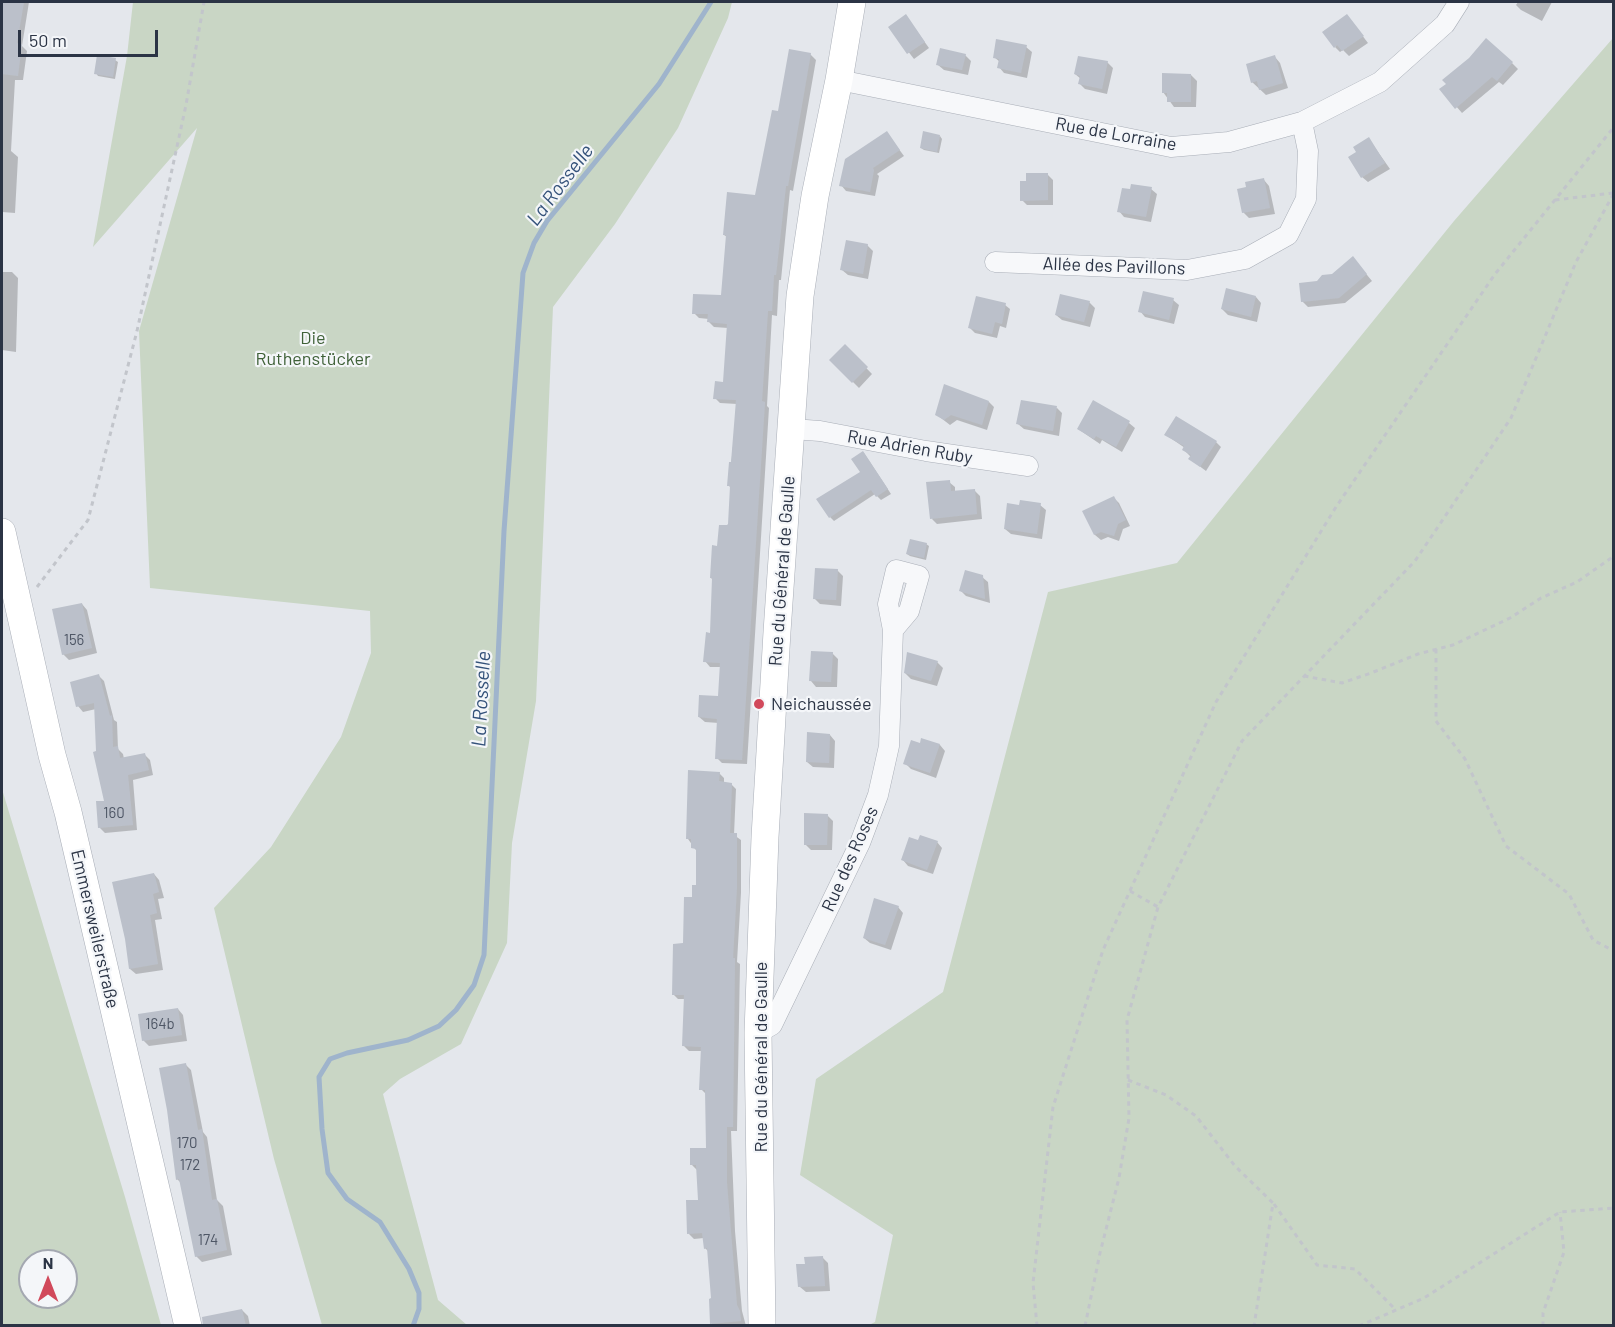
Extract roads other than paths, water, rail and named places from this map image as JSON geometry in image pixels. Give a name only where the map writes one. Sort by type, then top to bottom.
[{"type":"main road","name":"Rue du Général de Gaulle","points":[[762,1326],[758,1033],[765,837],[800,296],[815,196],[839,80],[852,2]]},
{"type":"main road","name":"Emmersweilerstraße","points":[[2,532],[52,755],[68,812],[188,1326]]},
{"type":"street","name":"Rue de Lorraine","points":[[839,80],[1171,147],[1229,142],[1302,122],[1380,82],[1444,24],[1459,2]]},
{"type":"street","name":"Allée des Pavillons","points":[[995,262],[1187,270],[1245,259],[1288,235],[1306,199],[1308,152],[1302,122]]},
{"type":"street","name":"Rue Adrien Ruby","points":[[792,429],[820,431],[926,451],[1028,466]]},
{"type":"street","name":"Rue des Roses","points":[[758,1033],[772,1025],[860,843],[878,795],[889,746],[893,630]]},
{"type":"waterway","name":"La Rosselle","points":[[413,1326],[419,1309],[419,1293],[409,1269],[380,1222],[347,1199],[328,1173],[322,1129],[319,1077],[330,1059],[347,1053],[408,1040],[439,1026],[456,1010],[474,985],[484,955],[504,531],[523,273],[534,243],[547,221],[659,84],[711,2]]},
{"type":"place","name":"Neichaussée","points":[[759,704]]},
{"type":"park label","name":"Die Ruthenstücker","points":[[313,348]]}]
